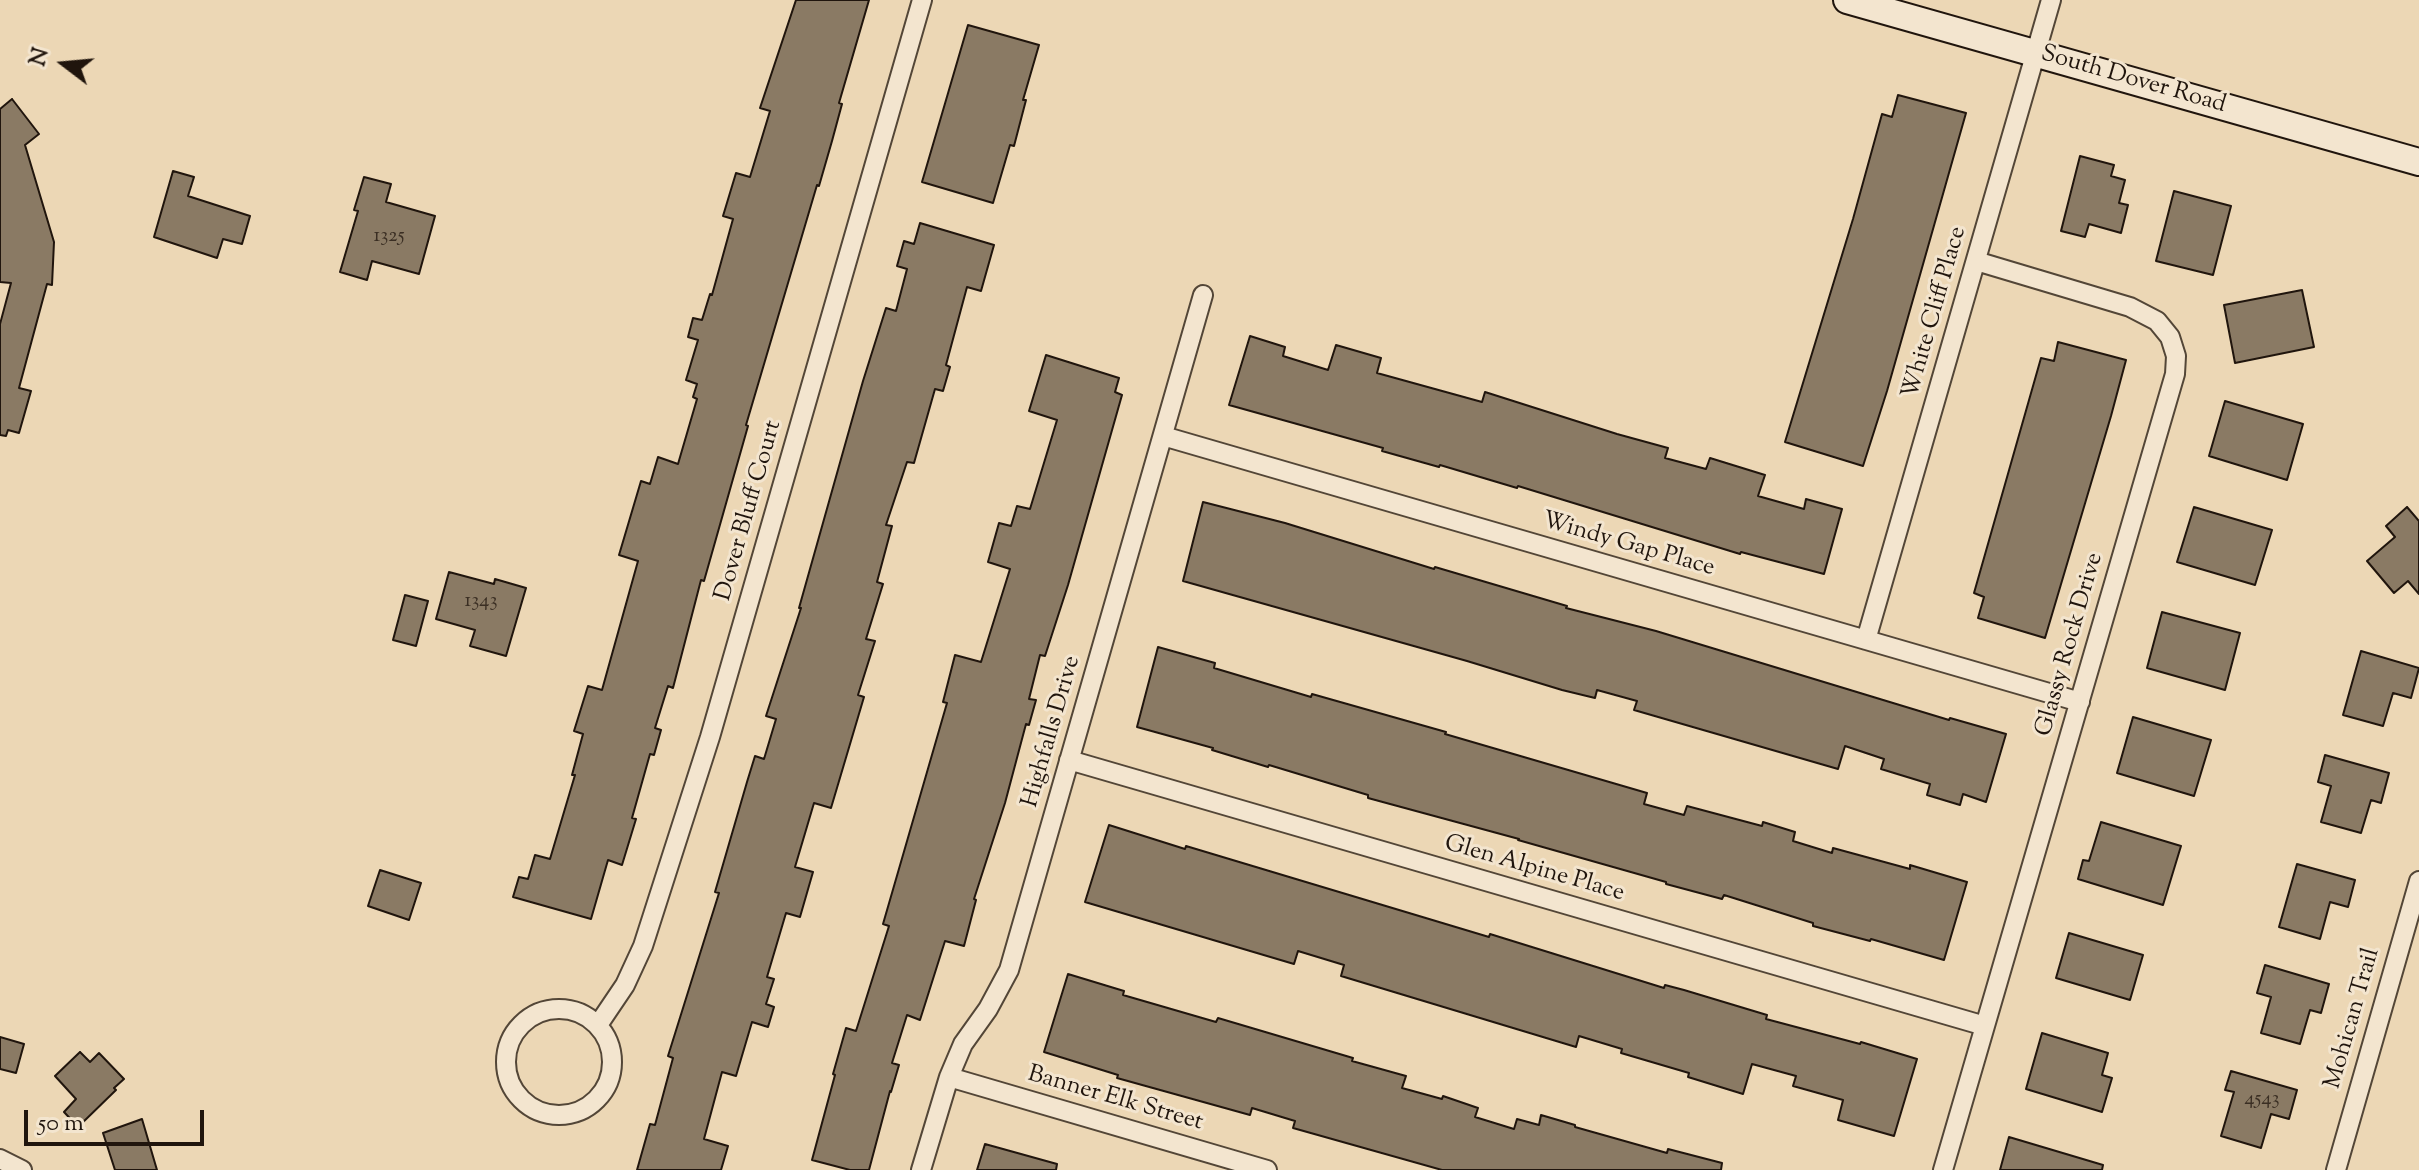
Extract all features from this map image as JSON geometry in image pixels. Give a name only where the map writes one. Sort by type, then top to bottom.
[{"type":"street","name":"Dover Bluff Court","points":[[598,1025],[625,985],[643,946],[710,737],[922,0]]},
{"type":"street","name":"South Dover Road","points":[[1847,0],[2419,162]]},
{"type":"street","name":"White Cliff Place","points":[[1866,640],[2051,0]]},
{"type":"street","name":"Glassy Rock Drive","points":[[1943,1170],[2175,374],[2176,356],[2170,337],[2157,321],[2130,307],[1976,261]]},
{"type":"street","name":"Highfalls Drive","points":[[921,1170],[949,1077],[963,1044],[988,1009],[1009,970],[1203,295]]},
{"type":"street","name":"Windy Gap Place","points":[[1163,436],[2080,702]]},
{"type":"street","name":"Glen Alpine Place","points":[[1069,760],[1985,1026]]},
{"type":"street","name":"Mohican Trail","points":[[2336,1170],[2419,881]]},
{"type":"street","points":[[549,1009],[567,1009],[584,1014],[598,1025],[608,1040],[612,1056],[611,1074],[605,1090],[594,1103],[579,1112],[562,1116],[545,1114],[529,1107],[508,1079],[506,1061],[509,1043],[518,1027],[532,1016],[549,1009]]},
{"type":"street","name":"Banner Elk Street","points":[[949,1077],[1267,1170]]},
{"type":"street","points":[[0,1159],[22,1170]]},
{"type":"building","points":[[796,0],[869,0],[839,103],[842,104],[832,141],[746,425],[673,688],[668,686],[655,728],[661,730],[654,755],[650,754],[632,818],[636,819],[622,865],[608,860],[591,919],[513,897],[519,877],[528,879],[535,855],[550,859],[575,775],[572,775],[583,734],[574,731],[588,686],[602,690],[638,561],[619,555],[641,481],[650,484],[658,457],[678,464],[697,399],[693,397],[697,384],[686,380],[698,340],[688,337],[693,318],[702,320],[712,295],[733,219],[723,216],[736,173],[750,177],[770,111],[760,108]]},
{"type":"building","points":[[968,25],[1039,45],[1014,146],[1010,145],[993,203],[922,182]]},
{"type":"building","points":[[1898,95],[1966,113],[1863,466],[1785,442],[1882,114],[1892,117]]},
{"type":"building","points":[[12,99],[39,134],[25,145],[54,242],[52,285],[47,284],[19,388],[31,391],[19,433],[8,430],[6,436],[0,435],[0,324],[11,283],[0,282],[0,109]]},
{"type":"building","points":[[2080,156],[2114,165],[2111,176],[2125,180],[2119,203],[2128,205],[2121,233],[2089,224],[2085,237],[2061,231]]},
{"type":"building","points":[[173,171],[194,177],[188,196],[250,216],[242,244],[223,239],[217,258],[154,237]]},
{"type":"building","points":[[364,177],[391,184],[386,202],[435,216],[419,274],[372,261],[367,280],[340,272],[358,211],[354,210]]},
{"type":"building","points":[[2174,191],[2231,206],[2213,275],[2156,261]]},
{"type":"building","points":[[920,223],[994,245],[981,291],[967,287],[946,365],[950,367],[943,391],[935,389],[914,463],[907,462],[886,525],[892,526],[877,582],[883,584],[866,639],[875,641],[858,695],[864,697],[831,808],[814,803],[795,867],[813,872],[800,917],[786,913],[767,977],[774,979],[766,1004],[774,1007],[768,1027],[752,1022],[736,1076],[722,1072],[704,1139],[728,1146],[721,1170],[637,1170],[650,1124],[655,1125],[673,1058],[668,1056],[719,893],[715,892],[755,756],[764,759],[776,719],[766,716],[801,608],[863,381],[886,308],[896,311],[907,269],[897,266],[904,241],[914,244]]},
{"type":"building","points":[[2302,290],[2314,347],[2235,363],[2224,305]]},
{"type":"building","points":[[1250,336],[1285,347],[1283,356],[1328,370],[1336,345],[1381,358],[1377,373],[1482,402],[1485,392],[1668,448],[1665,458],[1706,469],[1710,458],[1765,475],[1758,496],[1804,509],[1806,499],[1842,509],[1824,574],[1740,554],[1518,486],[1439,467],[1229,405]]},
{"type":"building","points":[[2058,342],[2126,360],[2045,638],[1978,618],[1984,597],[1974,593],[2041,358],[2054,361]]},
{"type":"building","points":[[1046,355],[1119,378],[1115,392],[1122,395],[1068,585],[1045,656],[1040,655],[1029,699],[1036,700],[1029,725],[1026,724],[974,899],[964,946],[945,941],[920,1020],[907,1015],[892,1063],[899,1065],[869,1170],[850,1170],[812,1160],[846,1028],[856,1031],[889,926],[883,924],[947,703],[943,702],[955,655],[981,662],[1010,569],[988,562],[999,523],[1011,526],[1017,506],[1030,509],[1057,420],[1029,411]]},
{"type":"building","points":[[2225,401],[2303,424],[2287,480],[2209,456]]},
{"type":"building","points":[[1203,502],[1285,523],[1566,608],[1656,631],[1949,720],[2006,734],[1986,802],[1963,794],[1960,805],[1927,795],[1930,784],[1881,769],[1884,759],[1845,746],[1838,769],[1634,710],[1637,701],[1597,690],[1595,698],[1562,690],[1183,581]]},
{"type":"building","points":[[2194,507],[2272,530],[2255,585],[2177,562]]},
{"type":"building","points":[[2407,507],[2419,521],[2419,594],[2408,581],[2394,593],[2367,561],[2395,537],[2386,526]]},
{"type":"building","points":[[449,572],[494,584],[495,579],[526,588],[506,656],[470,646],[475,630],[436,619]]},
{"type":"building","points":[[405,595],[428,601],[416,646],[393,640]]},
{"type":"building","points":[[2162,612],[2240,633],[2225,690],[2147,668]]},
{"type":"building","points":[[1158,647],[1215,663],[1214,668],[1311,697],[1312,694],[1446,732],[1647,793],[1644,804],[1684,815],[1687,806],[1762,826],[1763,822],[1795,832],[1793,841],[1832,853],[1833,848],[1910,869],[1910,865],[1967,882],[1944,960],[1813,926],[1813,923],[1724,895],[1722,899],[1666,884],[1519,839],[1368,798],[1368,795],[1137,727]]},
{"type":"building","points":[[2361,651],[2419,668],[2411,698],[2393,693],[2383,726],[2343,715]]},
{"type":"building","points":[[2133,717],[2211,740],[2194,796],[2117,773]]},
{"type":"building","points":[[2325,755],[2389,773],[2381,803],[2371,800],[2361,833],[2321,822],[2331,786],[2318,782]]},
{"type":"building","points":[[2101,822],[2181,846],[2163,905],[2078,879],[2083,860],[2089,861]]},
{"type":"building","points":[[1109,825],[1489,937],[1490,934],[1664,988],[1665,985],[1684,990],[1767,1015],[1766,1019],[1917,1059],[1894,1136],[1838,1120],[1843,1100],[1793,1086],[1796,1076],[1752,1064],[1743,1094],[1579,1036],[1576,1047],[1341,976],[1344,965],[1298,951],[1294,964],[1085,902]]},
{"type":"building","points":[[2297,864],[2355,880],[2348,907],[2330,902],[2320,939],[2279,927]]},
{"type":"building","points":[[380,870],[421,883],[409,920],[368,906]]},
{"type":"building","points":[[2069,933],[2143,955],[2130,1000],[2056,978]]},
{"type":"building","points":[[2265,965],[2329,984],[2321,1013],[2310,1010],[2300,1044],[2261,1033],[2271,997],[2257,993]]},
{"type":"building","points":[[1068,974],[1124,991],[1123,995],[1216,1022],[1218,1018],[1406,1076],[1402,1088],[1442,1099],[1443,1096],[1478,1108],[1475,1117],[1514,1129],[1517,1119],[1539,1125],[1541,1115],[1667,1153],[1668,1149],[1722,1163],[1721,1170],[1442,1170],[1293,1128],[1295,1121],[1252,1108],[1250,1115],[1117,1078],[1118,1075],[1044,1052]]},
{"type":"building","points":[[2042,1033],[2108,1053],[2102,1075],[2112,1078],[2102,1112],[2026,1089]]},
{"type":"building","points":[[0,1037],[24,1044],[16,1073],[0,1069]]},
{"type":"building","points":[[80,1052],[90,1062],[99,1053],[124,1079],[78,1127],[64,1112],[76,1099],[55,1076]]},
{"type":"building","points":[[2231,1071],[2297,1090],[2289,1119],[2271,1114],[2261,1148],[2221,1136],[2234,1092],[2225,1090]]},
{"type":"building","points":[[142,1119],[157,1170],[115,1170],[103,1133]]},
{"type":"building","points":[[2009,1137],[2103,1165],[2102,1170],[2000,1170]]},
{"type":"building","points":[[985,1144],[1057,1164],[1056,1170],[977,1170]]}]
